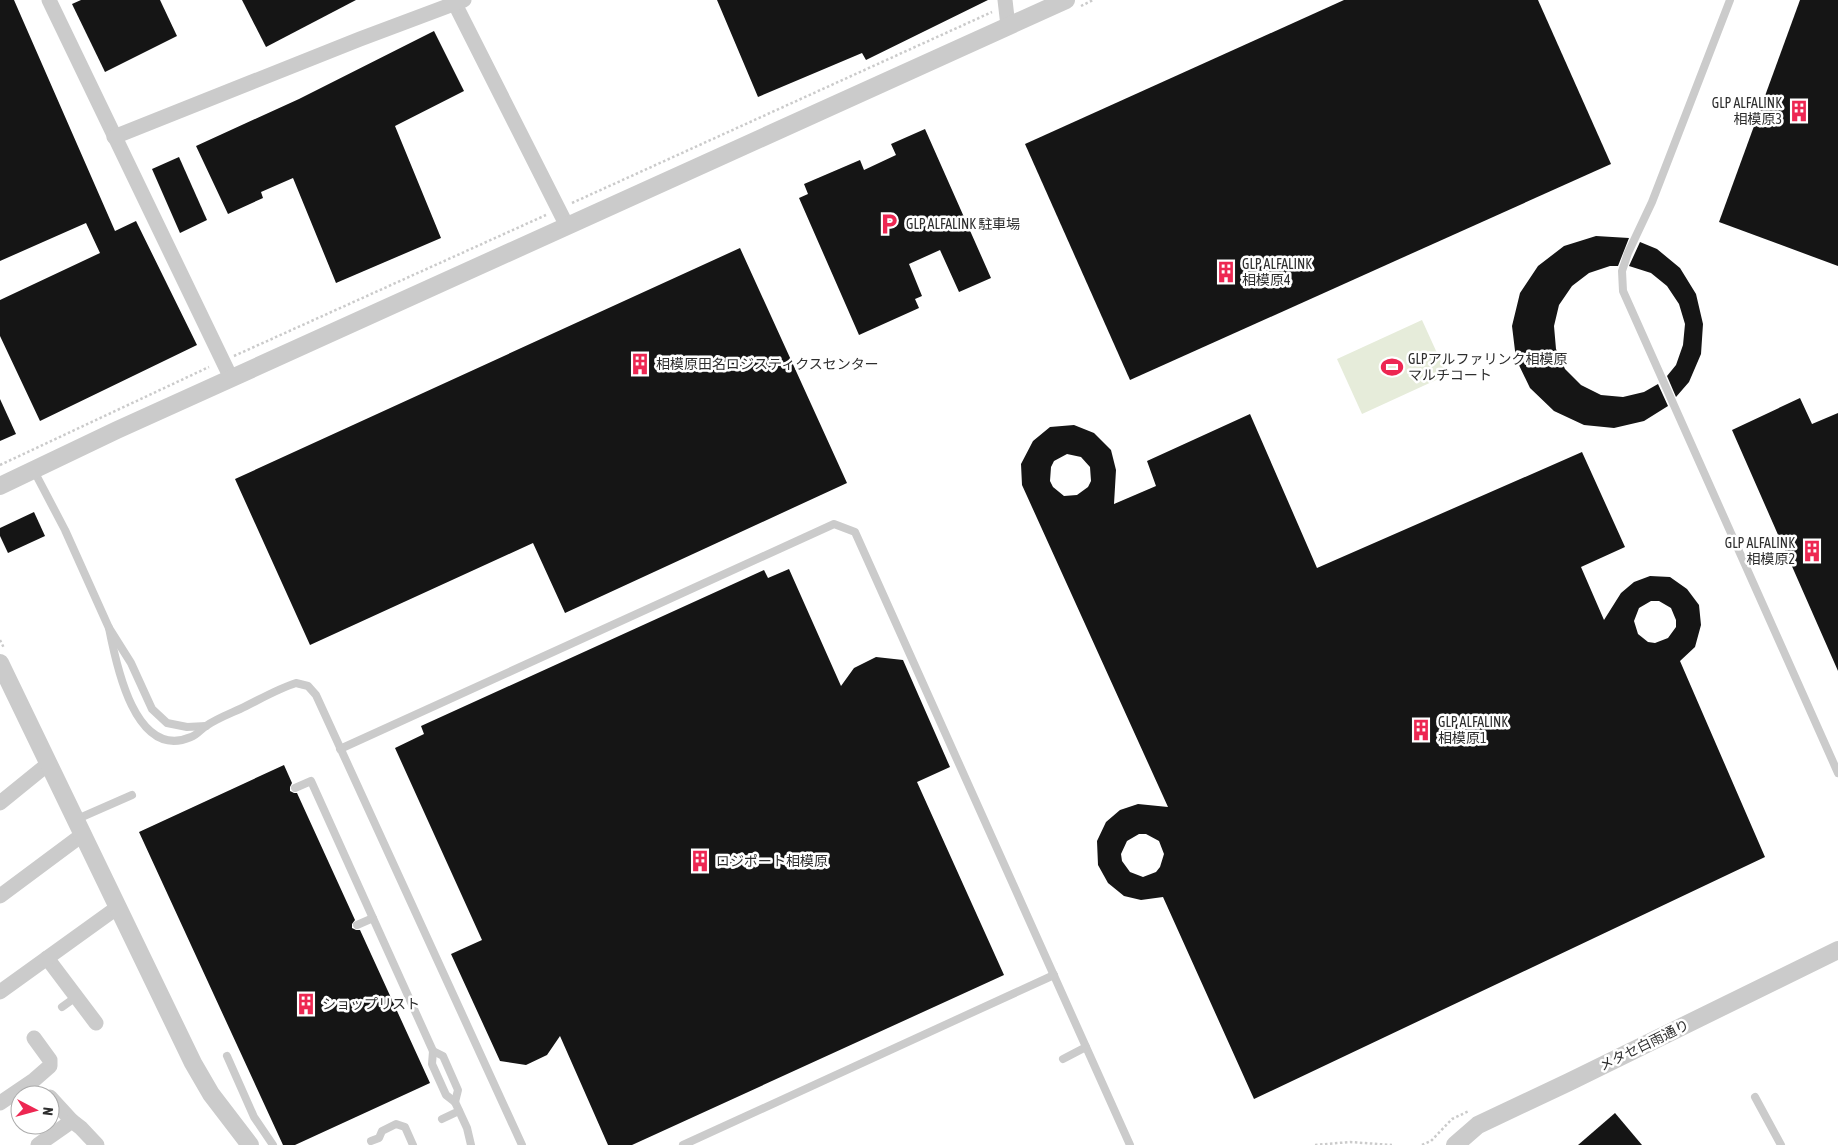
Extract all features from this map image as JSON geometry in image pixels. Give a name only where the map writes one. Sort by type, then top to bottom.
[{"type":"street","points":[[49,0],[231,378]]},
{"type":"street","points":[[0,486],[231,378],[1066,0]]},
{"type":"street","points":[[114,136],[458,1],[567,226]]},
{"type":"street","points":[[1005,3],[1008,26]]},
{"type":"street","points":[[0,663],[193,1063],[211,1094],[250,1145]]},
{"type":"street","points":[[0,803],[48,764]]},
{"type":"street","points":[[0,896],[79,828]]},
{"type":"street","points":[[0,992],[118,907]]},
{"type":"street","name":"メタセ白雨通り","points":[[1455,1145],[1478,1125],[1838,950]]},
{"type":"street","points":[[47,958],[96,1023]]},
{"type":"street","points":[[0,1103],[34,1080],[50,1066],[50,1060],[34,1038]]},
{"type":"street","points":[[34,1080],[39,1085]]},
{"type":"street","points":[[60,1108],[97,1145]]},
{"type":"street","points":[[38,1145],[72,1121]]},
{"type":"lane","points":[[1730,0],[1652,202],[1628,253],[1622,271],[1623,291],[1838,773]]},
{"type":"lane","points":[[33,469],[65,530],[109,628],[131,663],[152,709],[167,723],[187,727],[206,726]]},
{"type":"lane","points":[[340,749],[834,524],[854,532],[1130,1145]]},
{"type":"lane","points":[[109,628],[117,668],[138,717],[149,731],[163,740],[178,741],[193,737],[206,726],[296,683],[308,686],[316,695],[522,1145]]},
{"type":"lane","points":[[295,788],[311,781],[433,1051],[432,1064],[446,1095],[456,1102]]},
{"type":"lane","points":[[79,828],[132,794]]},
{"type":"lane","points":[[358,924],[373,918]]},
{"type":"lane","points":[[683,1145],[1054,975]]},
{"type":"lane","points":[[62,1007],[76,997]]},
{"type":"lane","points":[[1063,1058],[1086,1048]]},
{"type":"lane","points":[[433,1051],[443,1056],[458,1090],[456,1102],[467,1128],[471,1145]]},
{"type":"lane","points":[[227,1056],[254,1117],[273,1145]]},
{"type":"lane","points":[[1755,1097],[1781,1145]]},
{"type":"lane","points":[[442,1119],[459,1111]]},
{"type":"lane","points":[[371,1141],[381,1141],[382,1131],[396,1124],[405,1127],[411,1132],[413,1145]]},
{"type":"path","points":[[0,465],[1005,3]]},
{"type":"path","points":[[1422,1145],[1431,1141]]},
{"type":"path","points":[[1315,1145],[1350,1142],[1392,1145]]},
{"type":"green space","name":"GLPアルファリンク相模原 マルチコート","points":[[1422,320],[1447,375],[1362,414],[1337,359]]},
{"type":"building","points":[[0,0],[14,0],[115,231],[136,221],[197,345],[40,421],[0,336],[0,300],[100,253],[86,223],[0,261]]},
{"type":"building","points":[[81,0],[160,0],[177,36],[105,72],[72,4]]},
{"type":"building","points":[[242,0],[356,0],[266,47]]},
{"type":"building","points":[[717,0],[988,0],[866,60],[862,53],[758,97]]},
{"type":"building","name":"GLP ALFALINK 相模原4","points":[[1344,0],[1538,0],[1611,164],[1130,380],[1025,144]]},
{"type":"building","name":"GLP ALFALINK 相模原3","points":[[1800,0],[1838,0],[1838,266],[1719,222]]},
{"type":"building","points":[[434,31],[464,91],[395,126],[441,238],[336,283],[293,178],[261,192],[263,198],[228,214],[196,146],[299,99]]},
{"type":"building","name":"GLP ALFALINK 駐車場","points":[[925,129],[991,278],[959,292],[940,250],[909,264],[922,296],[915,299],[919,308],[859,335],[799,198],[808,194],[804,184],[860,160],[864,170],[896,155],[891,144]]},
{"type":"building","points":[[179,157],[207,220],[180,233],[152,169]]},
{"type":"building","points":[[1596,236],[1629,238],[1618,266],[1610,266],[1589,273],[1572,286],[1559,305],[1554,326],[1556,349],[1565,369],[1581,385],[1601,395],[1623,397],[1644,392],[1658,384],[1668,406],[1644,421],[1614,428],[1584,425],[1554,411],[1530,388],[1516,359],[1512,326],[1520,293],[1538,266],[1564,246]]},
{"type":"building","points":[[1640,242],[1657,249],[1680,268],[1696,294],[1703,324],[1701,354],[1689,382],[1676,397],[1667,376],[1676,365],[1683,345],[1685,324],[1679,304],[1667,286],[1651,273],[1629,266]]},
{"type":"building","name":"相模原田名ロジスティクスセンター","points":[[740,248],[847,483],[565,613],[533,543],[310,645],[235,479]]},
{"type":"building","name":"GLP ALFALINK 相模原2","points":[[1800,398],[1812,424],[1838,413],[1838,671],[1732,430]]},
{"type":"building","points":[[0,399],[16,434],[0,441]]},
{"type":"building","name":"GLP ALFALINK 相模原1","points":[[1250,414],[1317,568],[1582,452],[1625,547],[1581,567],[1604,620],[1621,593],[1634,582],[1650,576],[1670,577],[1687,589],[1699,605],[1701,625],[1695,647],[1680,661],[1765,857],[1254,1099],[1163,897],[1141,900],[1124,896],[1108,883],[1098,865],[1097,841],[1106,822],[1120,810],[1138,804],[1168,807],[1022,485],[1021,464],[1033,441],[1050,427],[1074,425],[1094,433],[1111,450],[1116,470],[1114,504],[1156,486],[1147,461]],"holes":[[[1067,454],[1081,457],[1090,467],[1091,481],[1088,487],[1077,495],[1064,496],[1053,487],[1050,481],[1051,467],[1054,461]],[[1651,601],[1659,601],[1671,608],[1676,620],[1676,627],[1668,638],[1655,643],[1648,642],[1638,634],[1634,621],[1639,608]],[[1139,834],[1146,834],[1159,841],[1164,854],[1160,867],[1156,872],[1143,877],[1130,872],[1122,861],[1121,854],[1127,841]]]},
{"type":"building","points":[[34,512],[45,536],[8,553],[0,536],[0,528]]},
{"type":"building","name":"ロジポート相模原","points":[[789,569],[841,686],[854,668],[876,657],[903,660],[950,767],[917,782],[1004,975],[632,1145],[608,1145],[560,1036],[547,1055],[526,1065],[500,1061],[451,954],[482,940],[395,748],[424,734],[421,726],[764,570],[768,578]]},
{"type":"building","name":"ショップリスト","points":[[284,765],[292,783],[290,791],[297,793],[355,920],[352,928],[360,930],[430,1083],[295,1145],[283,1145],[139,832]]},
{"type":"building","points":[[1615,1113],[1642,1145],[1578,1145]]},
{"type":"place","name":"GLP ALFALINK 相模原3","points":[[1799,111]]},
{"type":"place","name":"GLP ALFALINK 駐車場","points":[[889,224]]},
{"type":"place","name":"GLP ALFALINK 相模原4","points":[[1226,272]]},
{"type":"place","name":"相模原田名ロジスティクスセンター","points":[[640,364]]},
{"type":"place","name":"GLPアルファリンク相模原 マルチコート","points":[[1392,367]]},
{"type":"place","name":"GLP ALFALINK 相模原2","points":[[1812,551]]},
{"type":"place","name":"GLP ALFALINK 相模原1","points":[[1421,730]]},
{"type":"place","name":"ロジポート相模原","points":[[700,861]]},
{"type":"place","name":"ショップリスト","points":[[306,1004]]}]
